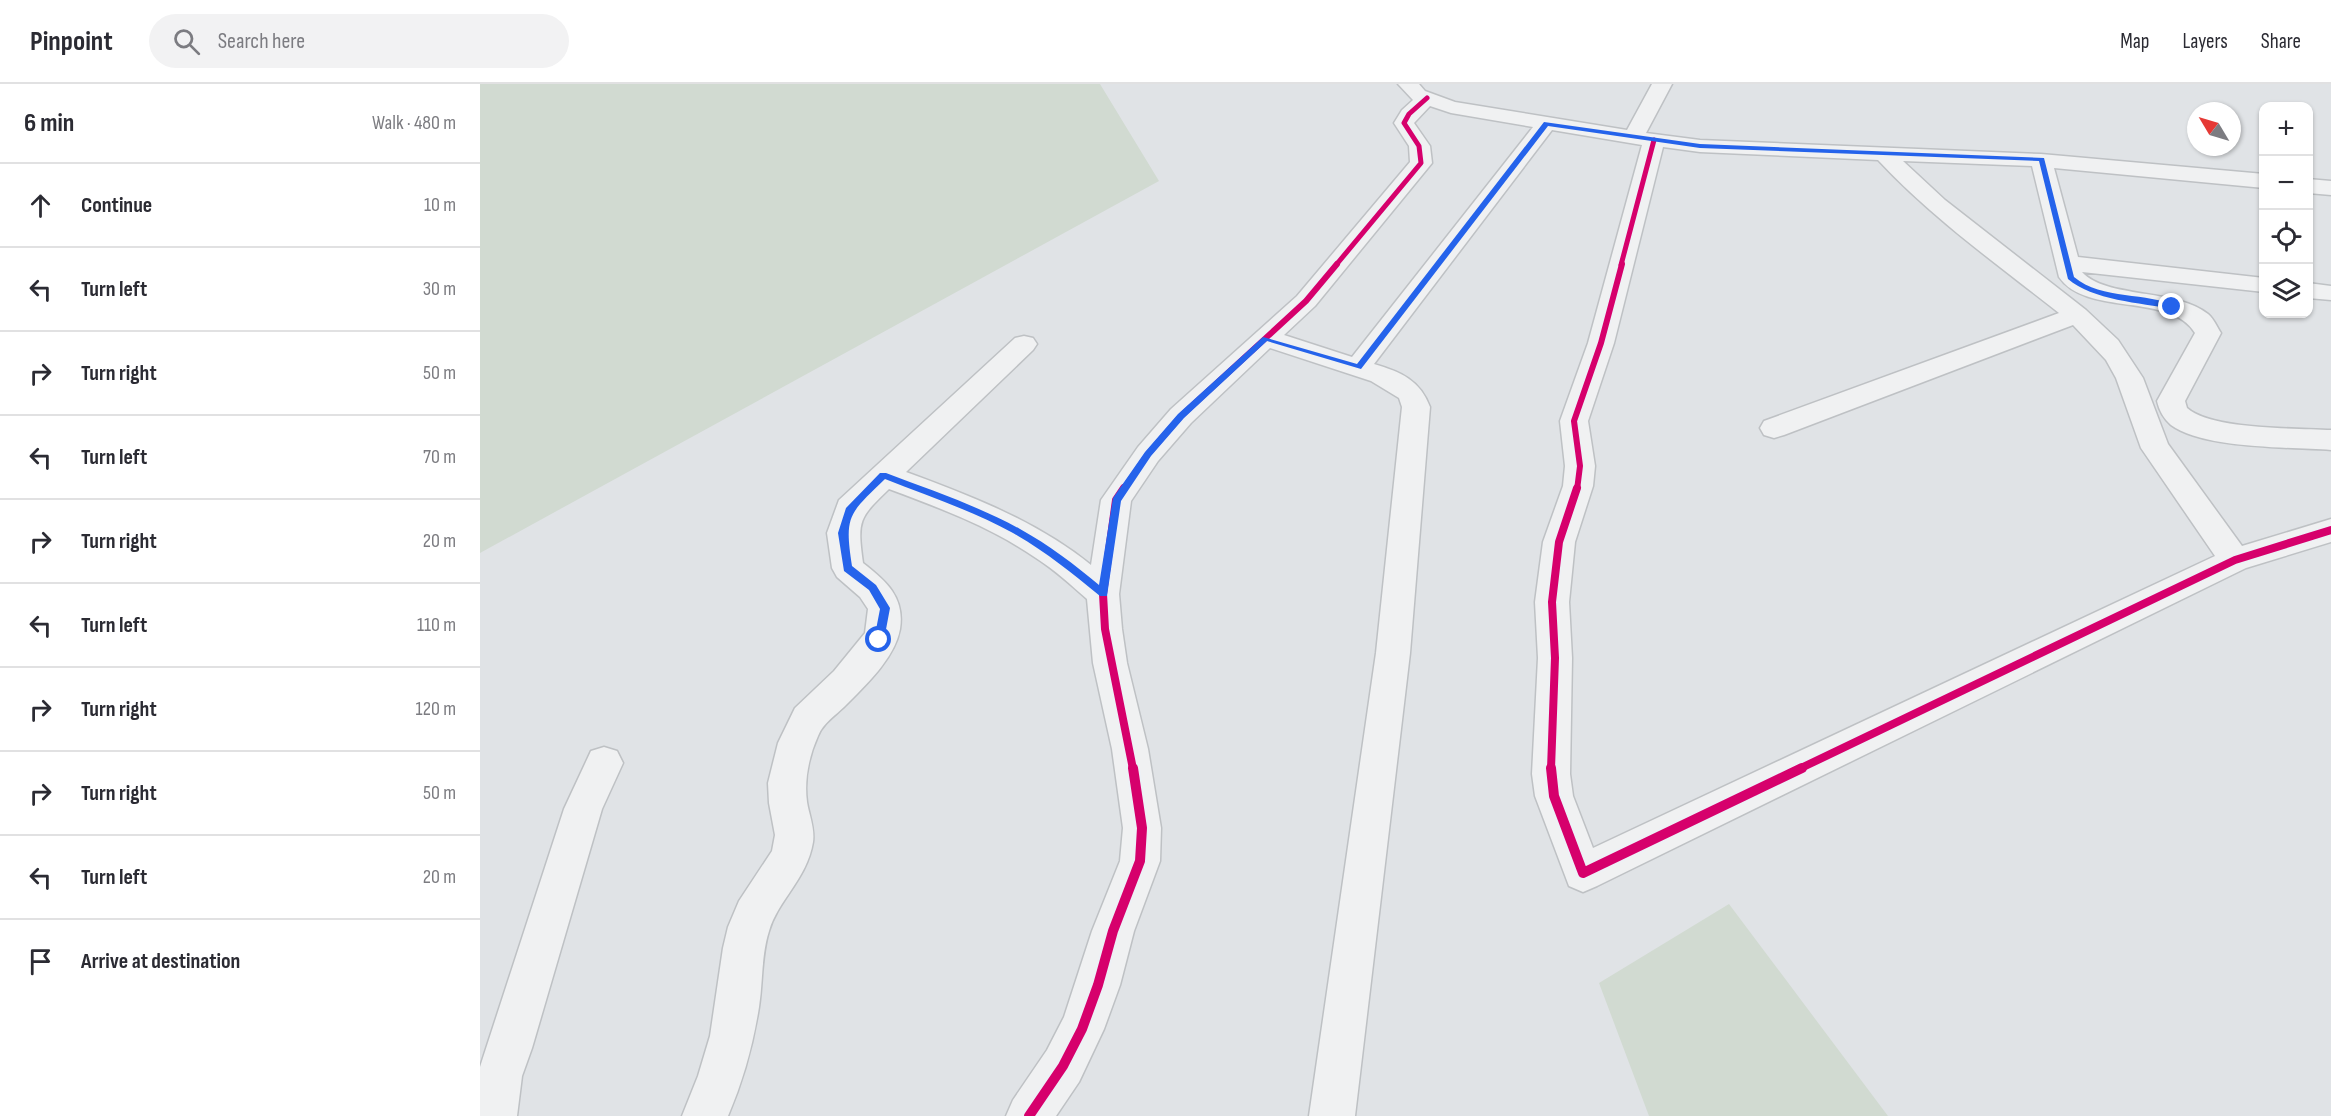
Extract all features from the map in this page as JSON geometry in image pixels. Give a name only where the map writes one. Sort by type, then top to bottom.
[{"type":"street","points":[[1662,84],[1644,139],[1601,343],[1574,421],[1580,466],[1578,486],[1559,542],[1552,602],[1555,658],[1551,774],[1554,796],[1583,873],[2235,560],[2331,530]]},
{"type":"street","points":[[1029,1116],[1063,1066],[1082,1029],[1113,931],[1140,861],[1142,828],[1130,749],[1110,663],[1103,594],[1116,500],[1148,454],[1181,416],[1306,301],[1422,163],[1424,155],[1422,147],[1408,133],[1404,123],[1418,91],[1477,112],[1644,139],[1723,147],[2041,160],[2259,181]]},
{"type":"street","points":[[1358,367],[1546,124]]},
{"type":"street","points":[[1883,152],[1900,172],[1951,217],[2077,315],[2117,357],[2133,387],[2147,432],[2235,560]]},
{"type":"street","points":[[2041,160],[2071,277],[2079,285],[2096,291],[2172,307],[2191,314],[2206,325],[2208,333],[2171,401],[2174,411],[2182,419],[2195,425],[2218,430],[2331,440]]},
{"type":"street","points":[[2313,186],[2331,188]]},
{"type":"street","points":[[2068,263],[2259,284]]},
{"type":"street","points":[[2313,291],[2331,293]]},
{"type":"street","points":[[1774,429],[2077,315]]},
{"type":"street","points":[[1265,338],[1358,367],[1399,384],[1411,393],[1416,407],[1393,653],[1332,1116]]},
{"type":"street","points":[[705,1116],[727,1057],[738,1005],[739,969],[749,926],[764,897],[781,875],[791,852],[794,837],[787,786],[792,757],[805,722],[836,693],[879,640],[885,608],[872,588],[848,568],[843,533],[850,508],[1024,344]]},
{"type":"street","points":[[883,475],[957,503],[1016,531],[1059,557],[1103,594]]},
{"type":"street","points":[[494,1116],[499,1076],[510,1048],[583,809],[604,763]]},
{"type":"shaded area","points":[[480,84],[1100,84],[1159,181],[480,553]]},
{"type":"shaded area","points":[[1729,904],[1888,1116],[1649,1116],[1599,983]]},
{"type":"cycle path","points":[[1029,1116],[1063,1066],[1082,1029],[1098,985],[1113,931],[1140,861],[1142,828],[1130,749],[1110,663],[1105,629],[1103,594],[1116,500],[1148,454],[1181,416],[1306,301],[1421,163],[1422,156],[1419,146],[1404,123],[1409,114],[1427,98]]},
{"type":"cycle path","points":[[1654,140],[1601,343],[1574,421],[1580,466],[1578,486],[1559,542],[1552,602],[1555,658],[1551,774],[1554,796],[1583,873],[2235,560],[2331,530]]},
{"type":"route","points":[[879,640],[885,608],[872,588],[848,568],[843,533],[850,508],[883,475],[957,503],[1016,531],[1059,557],[1103,594],[1116,500],[1148,454],[1181,416],[1265,338],[1358,367],[1546,124],[1700,146],[1869,151],[2041,160],[2071,277],[2079,285],[2096,291],[2172,307]]}]
